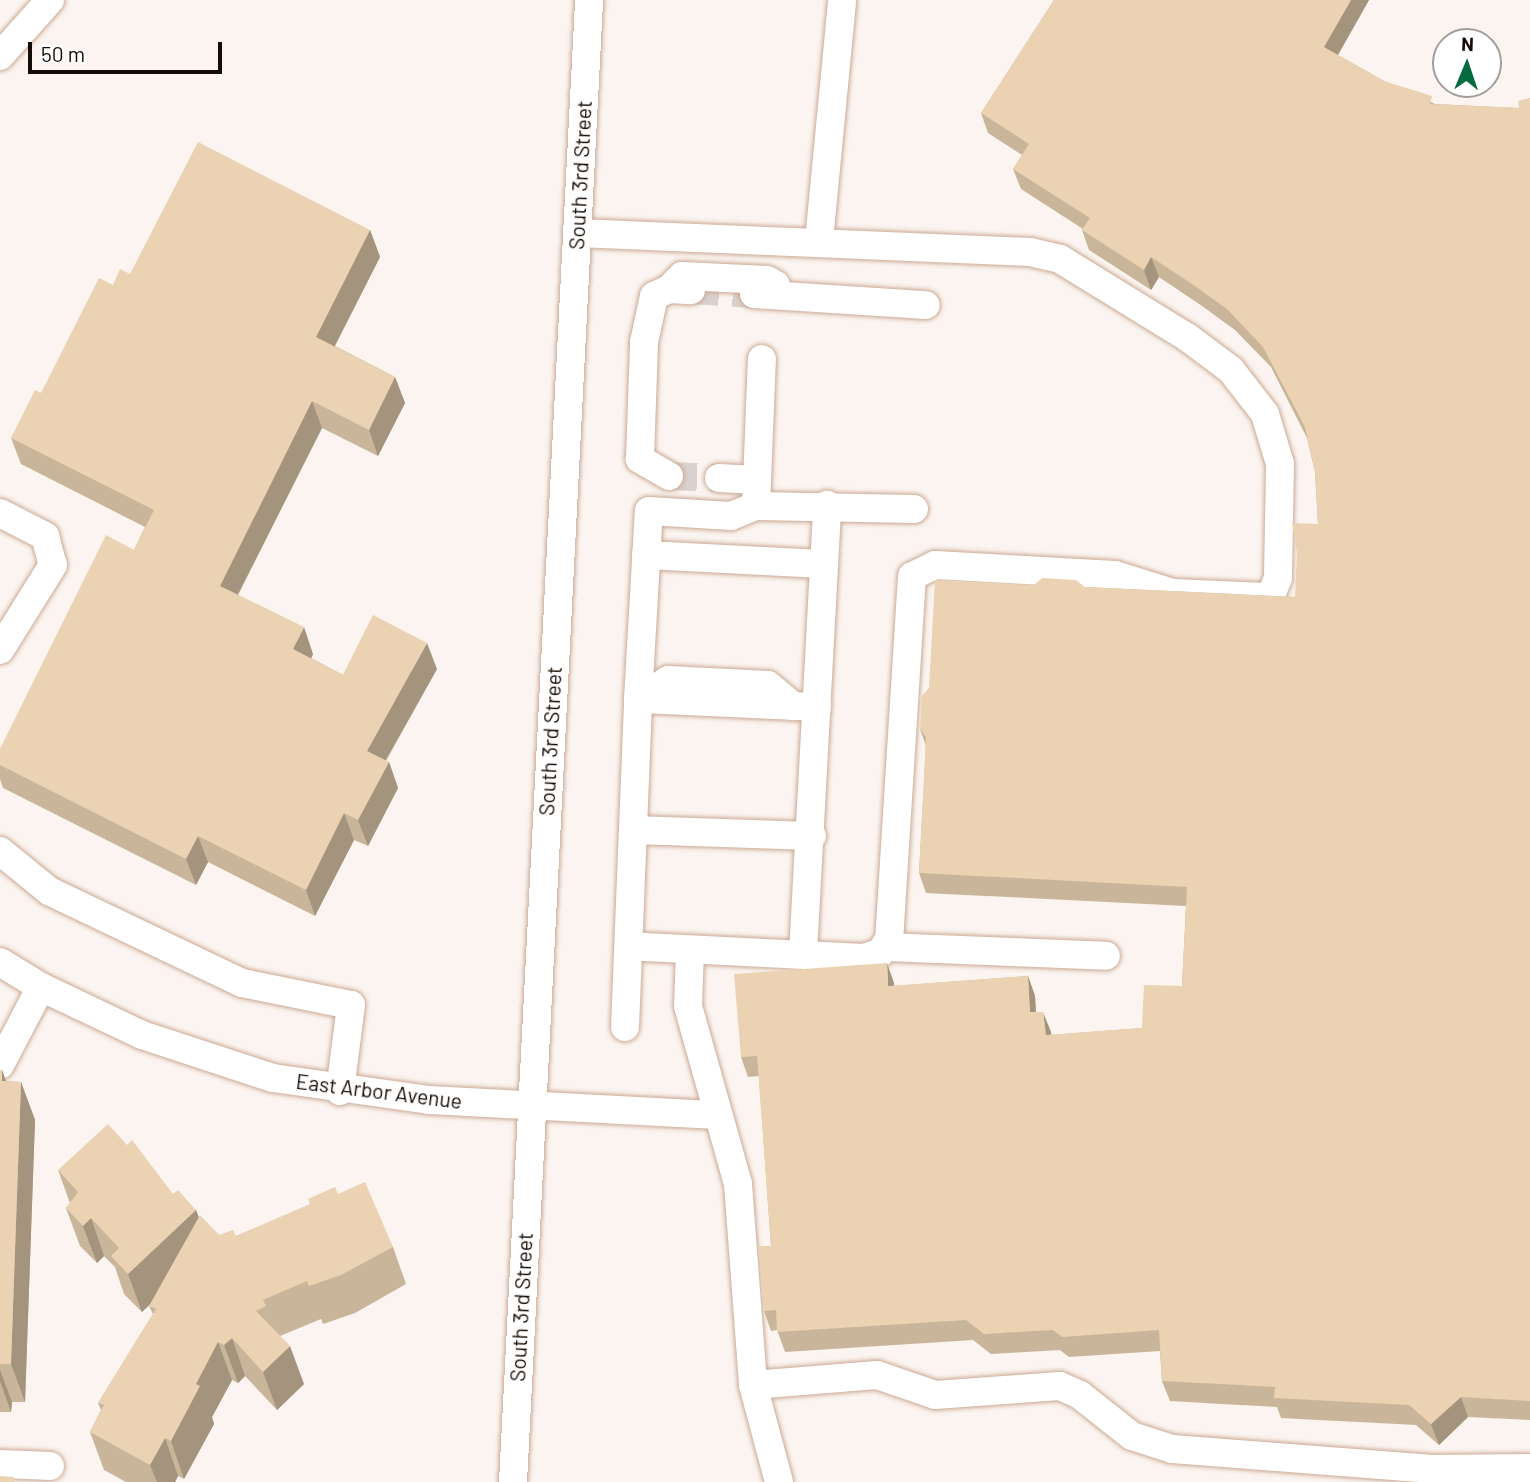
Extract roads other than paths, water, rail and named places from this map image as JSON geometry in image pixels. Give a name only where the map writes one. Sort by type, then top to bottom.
[{"type":"street","points":[[0,56],[50,0]]},
{"type":"street","name":"South 3rd Street","points":[[513,1482],[589,0]]},
{"type":"street","points":[[819,241],[842,0]]},
{"type":"street","points":[[577,233],[819,241],[1030,252],[1060,259],[1187,337],[1231,370],[1265,414],[1280,464],[1278,578],[1272,593],[1266,597],[1172,593],[1115,575],[935,565],[912,576],[886,947]]},
{"type":"street","points":[[669,476],[640,459],[644,342],[654,296],[680,290],[682,276],[767,280],[797,296]]},
{"type":"street","points":[[754,294],[926,305]]},
{"type":"street","points":[[625,1027],[638,699],[649,511],[731,516],[756,493],[762,359]]},
{"type":"street","points":[[719,478],[756,493],[827,505],[915,509]]},
{"type":"street","points":[[803,954],[812,836],[805,707],[823,564],[827,505]]},
{"type":"street","points":[[0,513],[45,536],[53,565],[0,650]]},
{"type":"street","points":[[646,555],[823,564]]},
{"type":"street","points":[[638,699],[805,707]]},
{"type":"street","points":[[633,830],[812,836]]},
{"type":"street","points":[[0,851],[49,891],[242,983],[351,1005],[340,1091]]},
{"type":"street","points":[[630,946],[864,958],[886,947],[1106,956]]},
{"type":"street","points":[[690,950],[688,1006],[738,1184],[753,1385],[779,1482]]},
{"type":"street","name":"East Arbor Avenue","points":[[0,962],[41,987],[174,1048],[239,1069],[340,1091],[718,1115]]},
{"type":"street","points":[[0,1065],[41,987]]},
{"type":"street","points":[[753,1385],[877,1375],[935,1395],[1060,1386],[1080,1395],[1132,1436],[1182,1450],[1429,1469],[1530,1468]]},
{"type":"street","points":[[0,1464],[50,1466]]},
{"type":"tunnel","points":[[691,290],[754,294]]},
{"type":"tunnel","points":[[669,476],[719,478]]}]
